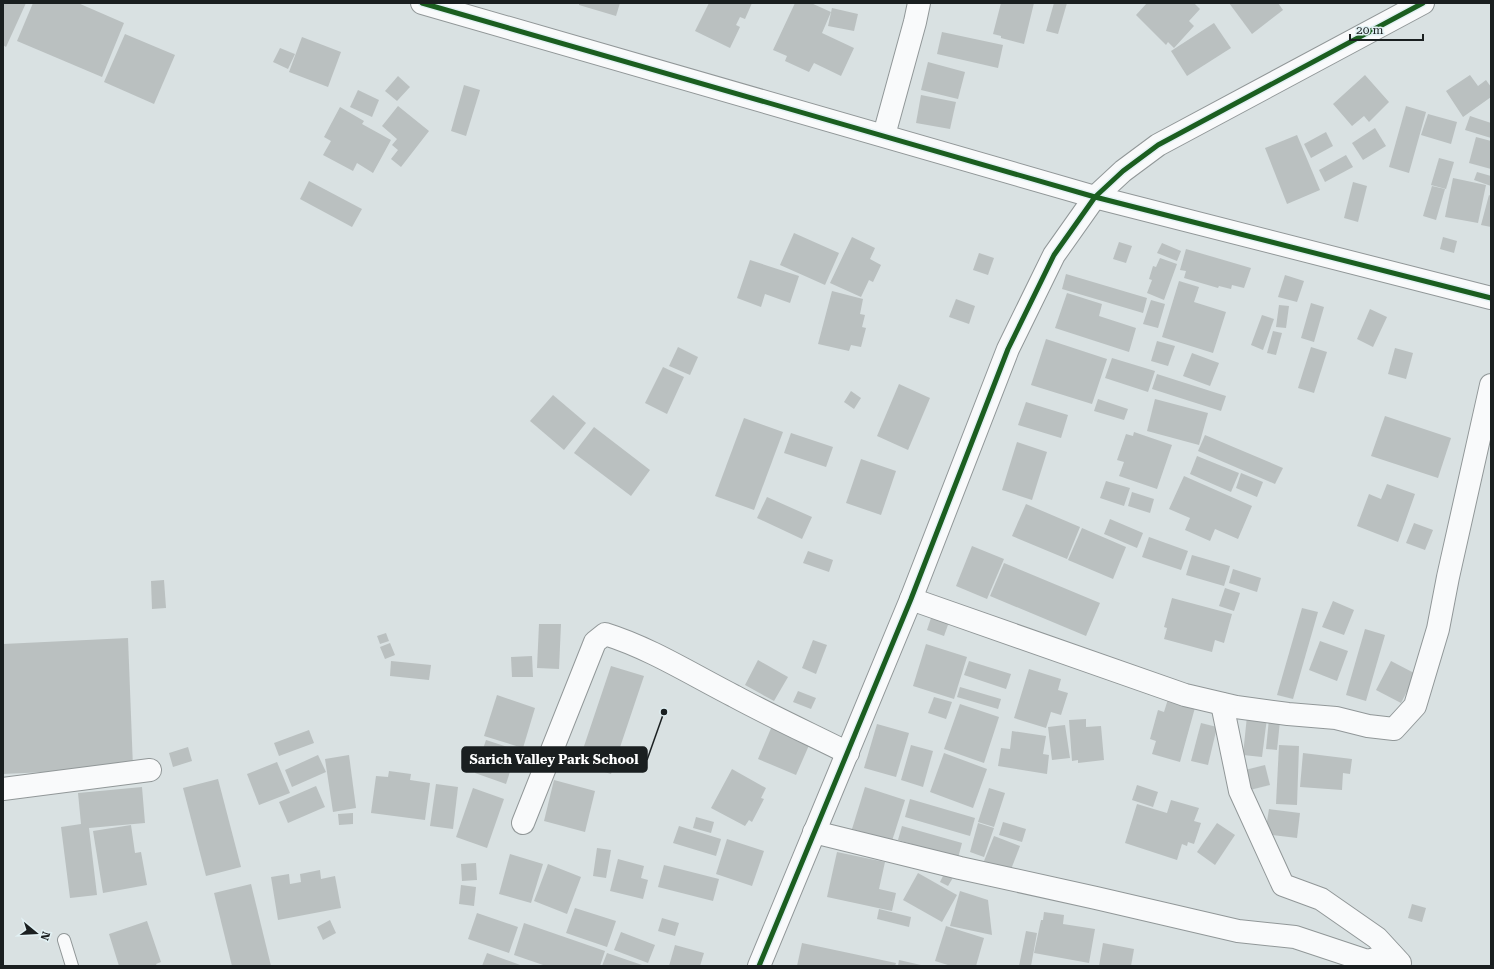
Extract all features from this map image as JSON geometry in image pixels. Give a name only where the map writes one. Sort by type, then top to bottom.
[{"type":"street","points":[[422,3],[1095,197],[1491,298]]},
{"type":"street","points":[[884,135],[919,3]]},
{"type":"street","points":[[760,966],[911,599],[1008,349],[1054,255],[1095,197],[1123,171],[1158,144],[1423,3]]},
{"type":"street","points":[[911,599],[1185,695],[1236,707],[1288,714],[1336,718],[1368,726],[1394,729],[1415,706],[1438,629],[1448,577],[1491,384]]},
{"type":"street","points":[[523,823],[595,642],[605,634],[625,640],[679,666],[734,696],[848,753]]},
{"type":"street","points":[[1222,704],[1240,790],[1283,885],[1321,898],[1377,938],[1397,961]]},
{"type":"street","points":[[3,789],[150,770]]},
{"type":"street","points":[[814,832],[960,868],[1238,931],[1295,937],[1367,961],[1397,961]]},
{"type":"lane","points":[[64,940],[72,966]]},
{"type":"building","points":[[3,3],[26,3],[6,47],[3,45]]},
{"type":"building","points":[[33,3],[78,3],[124,23],[102,77],[17,41]]},
{"type":"building","points":[[579,3],[620,3],[616,16],[579,5]]},
{"type":"building","points":[[709,3],[752,3],[745,19],[740,17],[736,25],[740,27],[730,48],[695,31]]},
{"type":"building","points":[[795,3],[811,3],[831,12],[822,33],[854,48],[841,76],[814,63],[809,72],[785,61],[787,56],[773,50]]},
{"type":"building","points":[[1001,3],[1034,3],[1024,44],[1001,38],[1001,36],[993,34]]},
{"type":"building","points":[[1054,3],[1067,3],[1058,34],[1046,31]]},
{"type":"building","points":[[1147,3],[1194,3],[1200,9],[1189,21],[1194,26],[1174,48],[1168,42],[1166,45],[1136,15]]},
{"type":"building","points":[[1229,3],[1278,3],[1283,10],[1252,34]]},
{"type":"building","points":[[832,8],[858,14],[854,31],[828,26]]},
{"type":"building","points":[[1214,23],[1231,48],[1187,76],[1171,51]]},
{"type":"building","points":[[942,32],[1003,45],[998,68],[937,54]]},
{"type":"building","points":[[125,34],[175,55],[154,104],[104,82]]},
{"type":"building","points":[[302,37],[341,52],[328,87],[289,72]]},
{"type":"building","points":[[280,48],[295,54],[288,69],[273,62]]},
{"type":"building","points":[[928,62],[965,72],[958,99],[921,90]]},
{"type":"building","points":[[1365,75],[1389,102],[1369,122],[1364,116],[1352,126],[1333,104]]},
{"type":"building","points":[[1470,75],[1478,86],[1486,80],[1491,87],[1491,97],[1463,117],[1446,91]]},
{"type":"building","points":[[398,76],[410,87],[397,101],[385,91]]},
{"type":"building","points":[[464,85],[480,90],[466,136],[451,131]]},
{"type":"building","points":[[358,90],[379,100],[372,117],[350,107]]},
{"type":"building","points":[[921,95],[956,102],[950,129],[916,123]]},
{"type":"building","points":[[398,106],[429,131],[401,167],[391,159],[398,150],[392,145],[397,139],[382,126]]},
{"type":"building","points":[[1406,106],[1426,112],[1409,173],[1389,167]]},
{"type":"building","points":[[340,107],[364,121],[362,124],[391,140],[373,173],[357,163],[353,171],[323,155],[331,141],[324,137]]},
{"type":"building","points":[[1428,114],[1457,122],[1451,144],[1421,135]]},
{"type":"building","points":[[1470,116],[1491,123],[1491,138],[1465,130]]},
{"type":"building","points":[[1375,128],[1386,146],[1363,160],[1352,143]]},
{"type":"building","points":[[1326,132],[1333,146],[1311,158],[1304,144]]},
{"type":"building","points":[[1297,135],[1320,190],[1287,204],[1265,148]]},
{"type":"building","points":[[1476,137],[1491,141],[1491,169],[1469,163]]},
{"type":"building","points":[[1346,155],[1353,167],[1325,182],[1319,170]]},
{"type":"building","points":[[1439,158],[1454,162],[1446,189],[1431,185]]},
{"type":"building","points":[[1477,172],[1491,176],[1491,186],[1474,180]]},
{"type":"building","points":[[1453,178],[1486,185],[1478,223],[1445,217]]},
{"type":"building","points":[[309,181],[362,209],[352,227],[300,199]]},
{"type":"building","points":[[1353,182],[1367,186],[1358,222],[1344,218]]},
{"type":"building","points":[[1432,186],[1445,189],[1436,220],[1423,216]]},
{"type":"building","points":[[1489,195],[1491,196],[1491,227],[1481,225]]},
{"type":"building","points":[[794,233],[839,253],[825,285],[780,265]]},
{"type":"building","points":[[852,237],[875,248],[870,259],[881,265],[873,282],[869,280],[861,297],[830,283]]},
{"type":"building","points":[[1443,237],[1457,241],[1454,253],[1440,249]]},
{"type":"building","points":[[1119,242],[1132,246],[1126,263],[1113,259]]},
{"type":"building","points":[[1162,243],[1181,251],[1177,261],[1157,253]]},
{"type":"building","points":[[1186,249],[1251,268],[1244,288],[1232,285],[1231,289],[1219,286],[1218,288],[1184,278],[1186,271],[1180,270]]},
{"type":"building","points":[[979,253],[994,258],[988,275],[973,270]]},
{"type":"building","points":[[1160,258],[1177,264],[1164,300],[1147,293],[1152,280],[1149,279],[1153,266],[1156,267]]},
{"type":"building","points":[[750,260],[799,276],[790,303],[765,294],[761,307],[737,298]]},
{"type":"building","points":[[1066,274],[1147,298],[1143,313],[1062,289]]},
{"type":"building","points":[[1285,275],[1304,281],[1297,302],[1278,297]]},
{"type":"building","points":[[1179,281],[1199,287],[1194,302],[1226,312],[1213,353],[1162,337]]},
{"type":"building","points":[[832,291],[863,299],[860,314],[865,315],[862,327],[866,328],[861,347],[851,345],[849,351],[818,344]]},
{"type":"building","points":[[1067,293],[1102,304],[1099,316],[1136,328],[1129,352],[1055,328]]},
{"type":"building","points":[[956,299],[975,306],[969,324],[949,317]]},
{"type":"building","points":[[1151,300],[1165,304],[1158,328],[1143,324]]},
{"type":"building","points":[[1311,303],[1324,307],[1314,342],[1301,338]]},
{"type":"building","points":[[1279,305],[1289,306],[1286,328],[1276,327]]},
{"type":"building","points":[[1370,309],[1387,317],[1373,347],[1357,339]]},
{"type":"building","points":[[1262,315],[1274,319],[1263,350],[1251,345]]},
{"type":"building","points":[[1273,331],[1282,333],[1276,355],[1267,353]]},
{"type":"building","points":[[1046,339],[1107,359],[1092,404],[1031,385]]},
{"type":"building","points":[[1157,341],[1175,346],[1168,366],[1151,361]]},
{"type":"building","points":[[678,347],[698,357],[690,375],[669,366]]},
{"type":"building","points":[[1311,347],[1327,352],[1314,393],[1298,388]]},
{"type":"building","points":[[1395,348],[1413,353],[1406,379],[1388,374]]},
{"type":"building","points":[[1192,353],[1219,363],[1210,386],[1183,376]]},
{"type":"building","points":[[1112,358],[1155,371],[1148,392],[1105,378]]},
{"type":"building","points":[[663,367],[684,377],[667,414],[645,403]]},
{"type":"building","points":[[1157,374],[1226,396],[1221,411],[1152,389]]},
{"type":"building","points":[[899,384],[930,398],[908,450],[877,436]]},
{"type":"building","points":[[851,391],[861,398],[854,409],[844,402]]},
{"type":"building","points":[[553,395],[586,423],[564,450],[530,421]]},
{"type":"building","points":[[1098,399],[1128,409],[1124,420],[1094,411]]},
{"type":"building","points":[[1155,399],[1208,413],[1199,445],[1147,431]]},
{"type":"building","points":[[1026,402],[1068,415],[1061,438],[1018,425]]},
{"type":"building","points":[[1385,416],[1451,438],[1438,478],[1371,456]]},
{"type":"building","points":[[744,418],[783,432],[754,510],[715,496]]},
{"type":"building","points":[[594,427],[650,470],[631,496],[574,453]]},
{"type":"building","points":[[1134,432],[1172,445],[1157,489],[1119,476],[1124,462],[1117,460],[1126,434],[1133,436]]},
{"type":"building","points":[[791,433],[833,447],[826,467],[784,453]]},
{"type":"building","points":[[1205,435],[1283,468],[1275,484],[1198,451]]},
{"type":"building","points":[[1017,442],[1047,452],[1032,500],[1002,490]]},
{"type":"building","points":[[1197,456],[1239,473],[1231,492],[1190,474]]},
{"type":"building","points":[[861,459],[896,471],[881,515],[846,503]]},
{"type":"building","points":[[1241,473],[1263,482],[1257,497],[1236,488]]},
{"type":"building","points":[[1184,476],[1252,506],[1238,539],[1215,529],[1210,541],[1185,530],[1190,518],[1169,509]]},
{"type":"building","points":[[1106,481],[1130,488],[1124,506],[1100,498]]},
{"type":"building","points":[[1387,484],[1415,494],[1398,542],[1357,526],[1369,494],[1381,499]]},
{"type":"building","points":[[1132,492],[1154,499],[1150,513],[1128,506]]},
{"type":"building","points":[[767,497],[812,517],[802,539],[757,518]]},
{"type":"building","points":[[1026,504],[1080,527],[1067,559],[1012,536]]},
{"type":"building","points":[[1110,519],[1143,533],[1137,548],[1104,534]]},
{"type":"building","points":[[1414,523],[1433,530],[1425,550],[1406,543]]},
{"type":"building","points":[[1082,528],[1126,547],[1113,579],[1068,560]]},
{"type":"building","points":[[1149,537],[1188,551],[1181,570],[1142,557]]},
{"type":"building","points":[[972,546],[1004,559],[987,599],[956,586]]},
{"type":"building","points":[[808,551],[833,560],[829,572],[803,563]]},
{"type":"building","points":[[1192,555],[1230,566],[1224,586],[1186,575]]},
{"type":"building","points":[[1004,563],[1100,603],[1086,636],[990,596]]},
{"type":"building","points":[[1233,569],[1261,578],[1257,592],[1229,583]]},
{"type":"building","points":[[164,580],[166,608],[152,609],[151,581]]},
{"type":"building","points":[[1225,588],[1240,593],[1234,611],[1219,606]]},
{"type":"building","points":[[1172,598],[1232,614],[1224,643],[1215,640],[1212,652],[1164,639],[1167,628],[1164,627]]},
{"type":"building","points":[[1333,601],[1354,610],[1344,635],[1322,627]]},
{"type":"building","points":[[1302,608],[1318,612],[1293,699],[1277,695]]},
{"type":"building","points":[[932,615],[949,622],[944,636],[927,630]]},
{"type":"building","points":[[539,624],[561,624],[559,669],[537,668]]},
{"type":"building","points":[[1365,629],[1385,635],[1366,701],[1346,695]]},
{"type":"building","points":[[386,633],[389,641],[380,644],[377,636]]},
{"type":"building","points":[[128,638],[133,768],[3,774],[3,644]]},
{"type":"building","points":[[813,640],[827,645],[816,674],[802,668]]},
{"type":"building","points":[[1320,641],[1348,651],[1337,681],[1309,670]]},
{"type":"building","points":[[390,643],[395,655],[385,659],[380,647]]},
{"type":"building","points":[[926,644],[967,657],[954,699],[913,686]]},
{"type":"building","points":[[532,656],[533,677],[512,677],[511,657]]},
{"type":"building","points":[[758,660],[788,677],[774,701],[745,685]]},
{"type":"building","points":[[391,661],[431,665],[429,680],[390,676]]},
{"type":"building","points":[[969,661],[1011,674],[1006,689],[964,675]]},
{"type":"building","points":[[1391,661],[1416,674],[1401,703],[1376,690]]},
{"type":"building","points":[[611,666],[644,676],[611,774],[578,764]]},
{"type":"building","points":[[1029,669],[1061,679],[1058,690],[1068,693],[1061,715],[1051,712],[1046,728],[1014,718]]},
{"type":"building","points":[[960,687],[1001,699],[998,709],[957,697]]},
{"type":"building","points":[[798,691],[816,698],[811,709],[793,702]]},
{"type":"building","points":[[497,695],[535,708],[523,748],[484,736]]},
{"type":"building","points":[[1169,696],[1196,704],[1180,762],[1152,754],[1156,741],[1150,739],[1158,710],[1164,712]]},
{"type":"building","points":[[934,697],[952,702],[946,719],[928,713]]},
{"type":"building","points":[[960,704],[999,717],[984,763],[944,749]]},
{"type":"building","points":[[1247,716],[1267,718],[1262,757],[1243,755]]},
{"type":"building","points":[[1086,719],[1086,727],[1101,726],[1104,760],[1078,763],[1078,760],[1072,761],[1069,720]]},
{"type":"building","points":[[1269,719],[1280,721],[1277,750],[1266,749]]},
{"type":"building","points":[[1201,723],[1217,727],[1208,765],[1191,761]]},
{"type":"building","points":[[877,724],[909,733],[896,777],[864,768]]},
{"type":"building","points":[[1065,725],[1070,758],[1052,760],[1048,727]]},
{"type":"building","points":[[772,726],[810,743],[796,775],[758,759]]},
{"type":"building","points":[[309,730],[314,743],[279,756],[274,743]]},
{"type":"building","points":[[1012,731],[1046,736],[1043,754],[1049,755],[1047,774],[998,766],[1001,748],[1010,749]]},
{"type":"building","points":[[486,740],[517,750],[506,784],[475,773]]},
{"type":"building","points":[[911,745],[933,751],[923,787],[901,780]]},
{"type":"building","points":[[1279,745],[1299,746],[1297,805],[1276,804]]},
{"type":"building","points":[[188,747],[192,761],[173,767],[169,753]]},
{"type":"building","points":[[944,753],[987,769],[973,808],[930,792]]},
{"type":"building","points":[[1303,753],[1352,759],[1350,774],[1343,773],[1342,790],[1300,787]]},
{"type":"building","points":[[318,755],[326,772],[292,787],[285,770]]},
{"type":"building","points":[[349,755],[356,808],[333,812],[325,759]]},
{"type":"building","points":[[277,762],[290,793],[259,805],[247,774]]},
{"type":"building","points":[[1265,765],[1270,785],[1250,790],[1245,770]]},
{"type":"building","points":[[732,769],[766,788],[761,798],[764,799],[752,822],[749,820],[745,826],[711,808]]},
{"type":"building","points":[[389,771],[411,774],[410,780],[430,783],[425,820],[371,813],[376,776],[388,777]]},
{"type":"building","points":[[218,779],[241,867],[206,876],[183,788]]},
{"type":"building","points":[[554,780],[595,791],[585,832],[544,821]]},
{"type":"building","points":[[436,784],[458,787],[453,829],[430,826]]},
{"type":"building","points":[[1137,785],[1158,792],[1153,807],[1132,800]]},
{"type":"building","points":[[316,786],[325,807],[288,823],[279,802]]},
{"type":"building","points":[[142,787],[145,823],[89,828],[97,895],[70,898],[61,827],[81,824],[78,793]]},
{"type":"building","points":[[865,787],[905,800],[892,841],[852,829]]},
{"type":"building","points":[[473,788],[504,799],[487,848],[456,837]]},
{"type":"building","points":[[989,788],[1005,793],[994,827],[978,822]]},
{"type":"building","points":[[910,799],[975,818],[970,836],[905,817]]},
{"type":"building","points":[[1171,800],[1199,808],[1194,821],[1201,823],[1194,844],[1188,842],[1187,846],[1182,844],[1177,860],[1125,843],[1137,804],[1167,813]]},
{"type":"building","points":[[1269,809],[1300,813],[1297,838],[1265,834]]},
{"type":"building","points":[[353,813],[353,824],[339,825],[338,814]]},
{"type":"building","points":[[696,817],[714,822],[711,833],[693,828]]},
{"type":"building","points":[[1003,822],[1026,829],[1022,842],[999,835]]},
{"type":"building","points":[[978,823],[994,828],[984,857],[970,852]]},
{"type":"building","points":[[1217,823],[1235,835],[1215,865],[1197,852]]},
{"type":"building","points":[[131,825],[135,853],[141,852],[147,885],[103,893],[93,831]]},
{"type":"building","points":[[679,826],[721,839],[716,856],[673,843]]},
{"type":"building","points":[[902,826],[962,843],[958,858],[898,840]]},
{"type":"building","points":[[994,836],[1020,846],[1010,872],[984,861]]},
{"type":"building","points":[[727,839],[764,851],[752,886],[716,874]]},
{"type":"building","points":[[597,848],[611,850],[606,878],[593,876]]},
{"type":"building","points":[[837,852],[885,862],[879,889],[896,893],[892,911],[827,897]]},
{"type":"building","points":[[510,854],[543,864],[531,903],[499,894]]},
{"type":"building","points":[[618,859],[644,866],[641,878],[648,880],[643,899],[610,891]]},
{"type":"building","points":[[476,863],[477,880],[462,881],[461,864]]},
{"type":"building","points":[[548,864],[581,877],[567,914],[534,901]]},
{"type":"building","points":[[664,865],[719,879],[713,901],[658,887]]},
{"type":"building","points":[[320,870],[321,879],[335,876],[341,908],[278,920],[271,877],[289,874],[290,884],[301,882],[300,874]]},
{"type":"building","points":[[945,872],[954,876],[948,886],[940,882]]},
{"type":"building","points":[[918,873],[957,895],[942,922],[903,900]]},
{"type":"building","points":[[251,884],[271,966],[232,966],[214,893]]},
{"type":"building","points":[[461,885],[476,887],[474,906],[459,904]]},
{"type":"building","points":[[960,891],[988,900],[992,935],[950,926]]},
{"type":"building","points":[[1412,904],[1426,908],[1422,922],[1408,918]]},
{"type":"building","points":[[575,908],[616,921],[607,947],[566,933]]},
{"type":"building","points":[[879,909],[911,917],[909,927],[877,919]]},
{"type":"building","points":[[1044,912],[1064,915],[1063,924],[1095,929],[1089,963],[1034,953]]},
{"type":"building","points":[[477,913],[518,927],[509,953],[468,939]]},
{"type":"building","points":[[662,918],[679,923],[675,936],[658,931]]},
{"type":"building","points":[[330,920],[336,933],[323,940],[317,927]]},
{"type":"building","points":[[147,921],[161,962],[156,964],[157,966],[119,966],[109,934]]},
{"type":"building","points":[[524,923],[605,951],[600,966],[546,966],[514,955]]},
{"type":"building","points":[[946,926],[984,938],[976,966],[951,966],[935,961]]},
{"type":"building","points":[[1026,931],[1037,933],[1031,966],[1019,966]]},
{"type":"building","points":[[621,932],[655,945],[648,963],[614,950]]},
{"type":"building","points":[[802,943],[896,963],[895,966],[797,966]]},
{"type":"building","points":[[1103,943],[1134,949],[1131,966],[1099,966]]},
{"type":"building","points":[[675,945],[704,953],[700,966],[669,966]]},
{"type":"building","points":[[487,953],[523,966],[482,966]]},
{"type":"building","points":[[607,953],[645,966],[602,966]]},
{"type":"building","points":[[899,960],[921,965],[921,966],[898,966]]},
{"type":"cycle path","points":[[422,3],[1095,197],[1491,298]]},
{"type":"cycle path","points":[[759,966],[911,599],[1008,349],[1054,255],[1095,197],[1123,171],[1158,145],[1423,3]]},
{"type":"place","name":"Sarich Valley Park School","points":[[664,712]]}]
